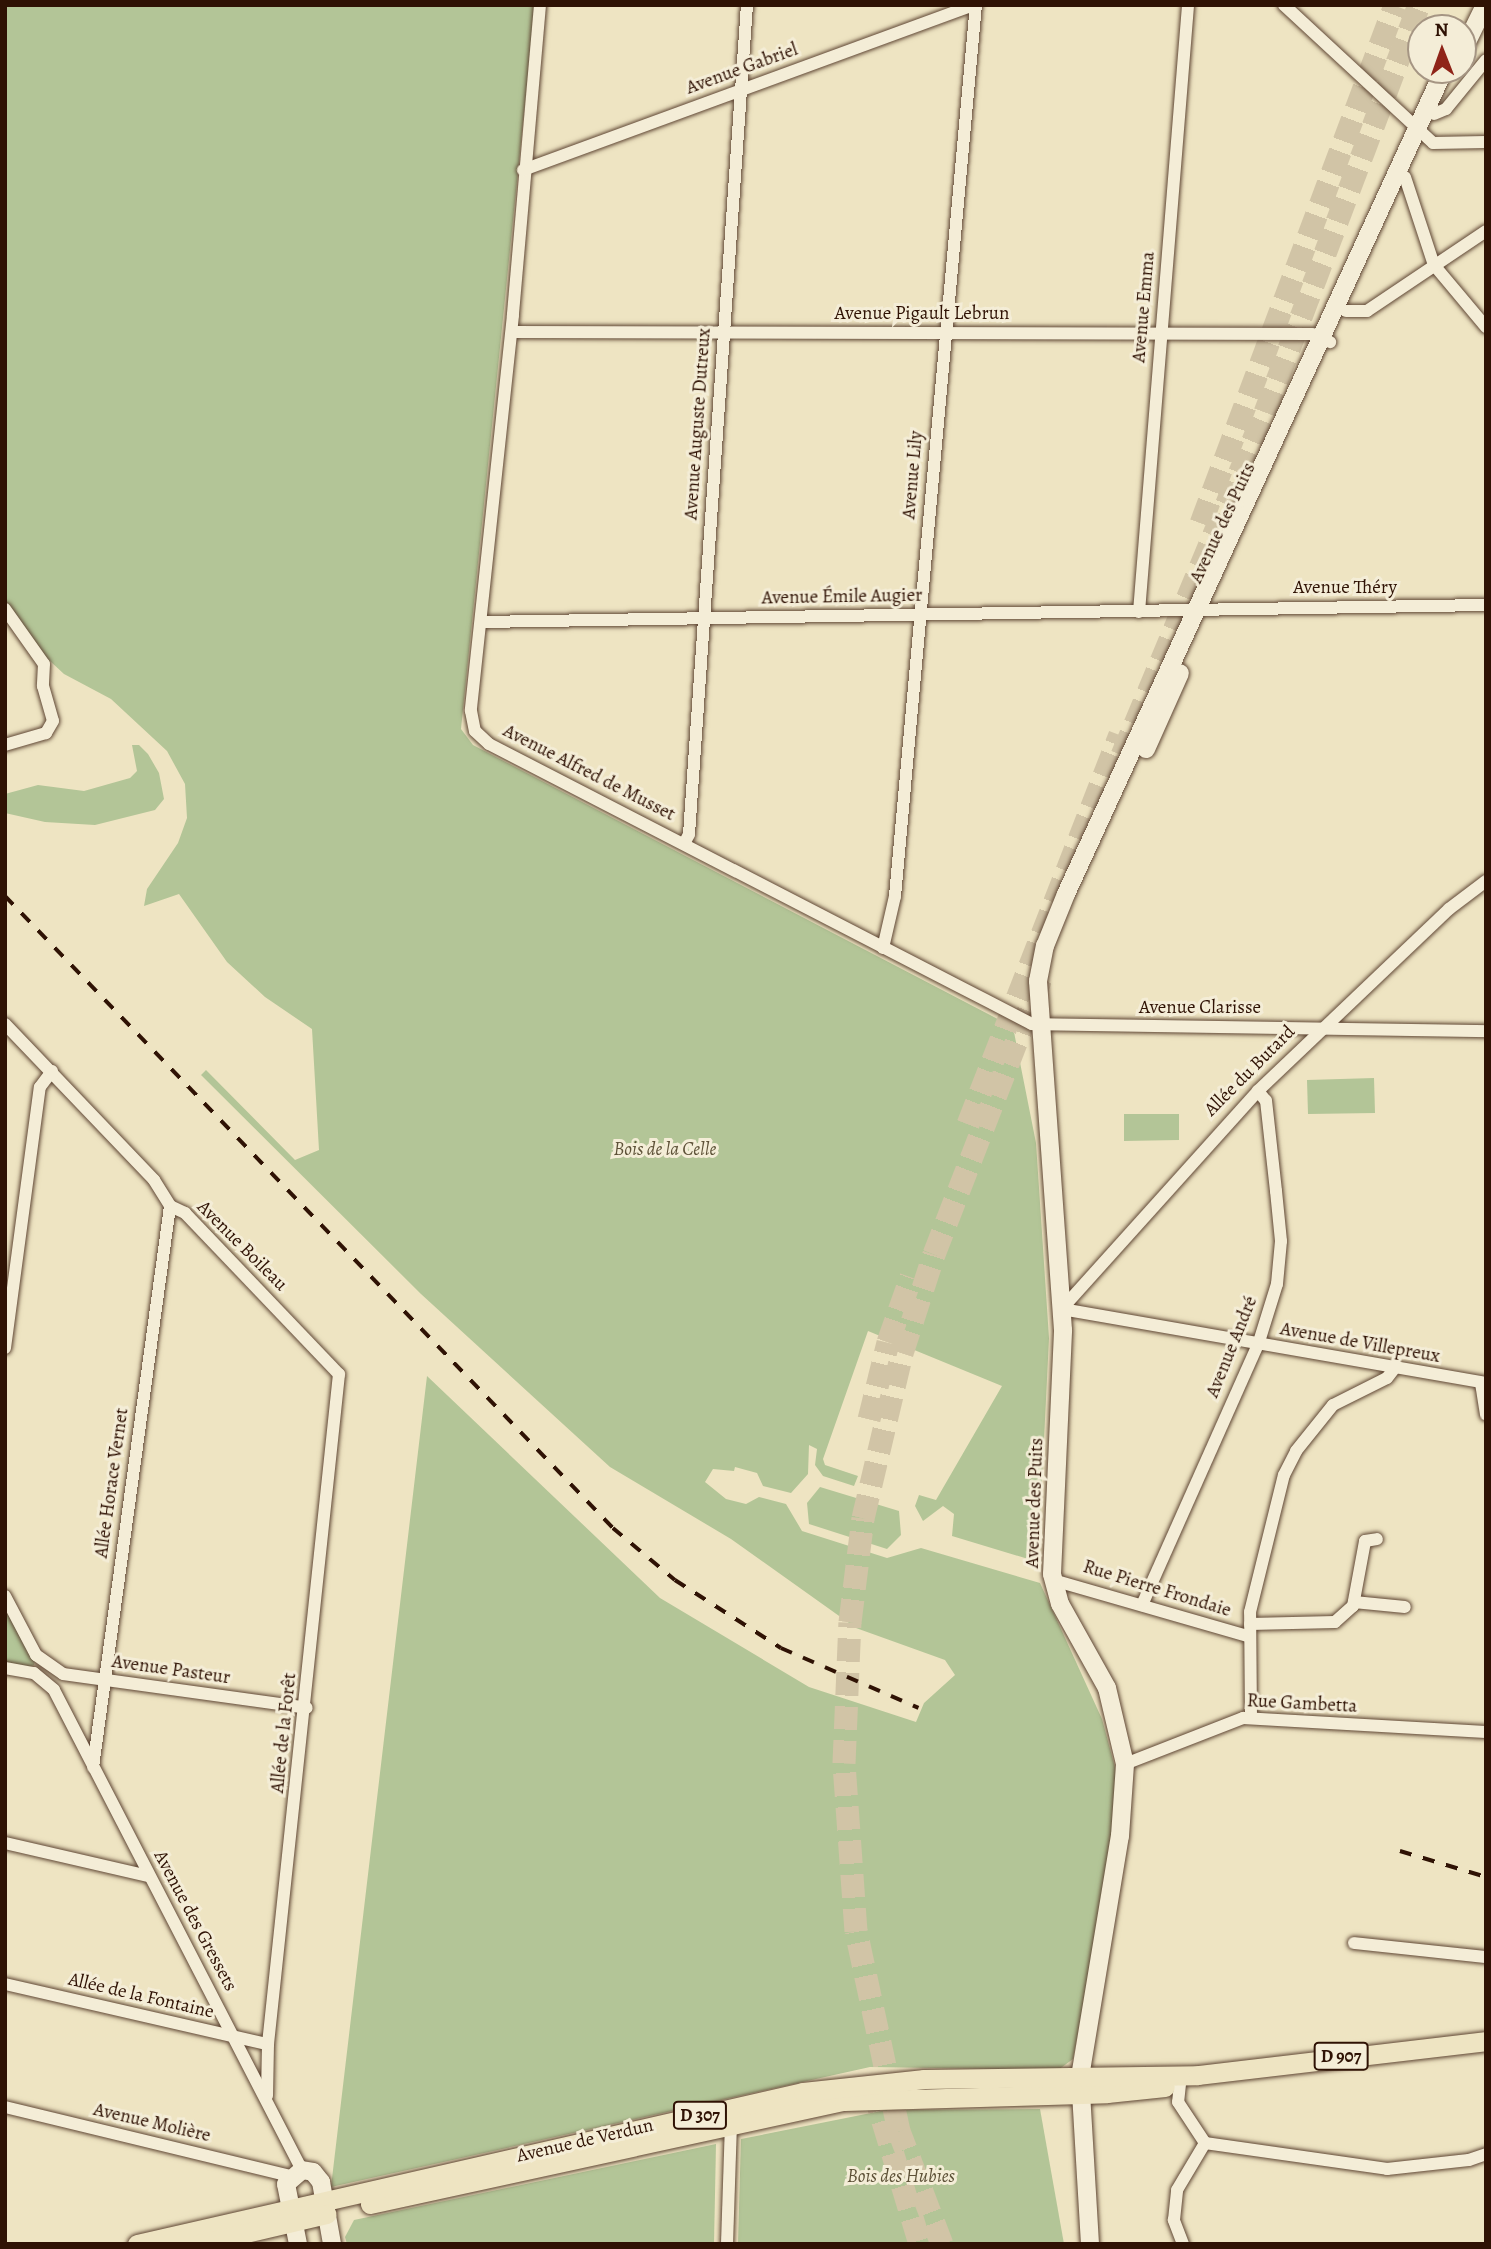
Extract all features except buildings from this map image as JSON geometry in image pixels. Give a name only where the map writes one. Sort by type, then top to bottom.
[{"type":"main road","name":"D 907","points":[[1080,2085],[1198,2075],[1486,2041]]},
{"type":"main road","name":"D 907","points":[[1080,2085],[1180,2084],[1198,2075]]},
{"type":"main road","name":"Avenue de Verdun","points":[[137,2244],[290,2216],[803,2092],[924,2079],[1080,2085]]},
{"type":"main road","name":"Avenue de Verdun","points":[[327,2207],[731,2122],[844,2101],[1080,2085]]},
{"type":"main road","name":"Avenue de Verdun","points":[[208,2242],[290,2216]]},
{"type":"main road","points":[[208,2242],[256,2244]]},
{"type":"street","name":"Avenue Alfred de Musset","points":[[540,5],[523,170],[512,332],[471,711],[475,731],[489,744],[1040,1025]]},
{"type":"street","name":"Avenue Auguste Dutreux","points":[[684,844],[689,834],[747,5]]},
{"type":"street","name":"Avenue Gabriel","points":[[523,170],[975,5]]},
{"type":"street","name":"Avenue Lily","points":[[883,947],[895,896],[975,5]]},
{"type":"street","name":"Avenue Emma","points":[[1139,612],[1188,5]]},
{"type":"street","points":[[1284,5],[1422,129],[1433,142],[1486,142]]},
{"type":"street","points":[[1477,21],[1485,5]]},
{"type":"street","points":[[1434,114],[1446,109],[1486,61]]},
{"type":"street","name":"Avenue des Puits","points":[[1325,340],[1346,311],[1372,239],[1405,177],[1439,84]]},
{"type":"street","name":"Avenue des Puits","points":[[1090,2244],[1080,2085],[1120,1836],[1125,1764],[1107,1688],[1070,1626],[1053,1580],[1062,1310],[1040,1025],[1040,967],[1052,928],[1422,129],[1434,114],[1448,84]]},
{"type":"street","points":[[1405,177],[1434,265],[1486,327]]},
{"type":"street","points":[[1346,311],[1367,311],[1486,230]]},
{"type":"street","name":"Avenue Pigault Lebrun","points":[[512,332],[1161,334],[1325,340]]},
{"type":"street","name":"Avenue Théry","points":[[1200,612],[1233,608],[1486,605]]},
{"type":"street","points":[[5,609],[44,664],[41,676],[51,728],[5,745]]},
{"type":"street","name":"Avenue Émile Augier","points":[[481,622],[1200,612]]},
{"type":"street","name":"Allée du Butard","points":[[1062,1310],[1258,1091],[1320,1028],[1486,881]]},
{"type":"street","name":"Avenue Boileau","points":[[5,1024],[10,1041],[52,1071],[160,1186],[170,1206],[185,1213],[339,1374]]},
{"type":"street","name":"Avenue Clarisse","points":[[1040,1025],[1486,1031]]},
{"type":"street","points":[[5,1348],[40,1087],[52,1071]]},
{"type":"street","name":"Avenue André","points":[[1142,1605],[1258,1345],[1277,1284],[1280,1241],[1266,1101],[1258,1091]]},
{"type":"street","name":"Allée Horace Vernet","points":[[93,1767],[170,1206]]},
{"type":"street","name":"Avenue de Villepreux","points":[[1062,1310],[1483,1383]]},
{"type":"street","points":[[1251,1718],[1250,1630],[1284,1475],[1296,1451],[1333,1405],[1387,1378],[1394,1369]]},
{"type":"street","name":"Allée de la Forêt","points":[[267,2096],[268,2044],[307,1708],[339,1374]]},
{"type":"street","points":[[1483,1383],[1486,1415]]},
{"type":"street","points":[[1377,1539],[1365,1541],[1354,1602],[1405,1607]]},
{"type":"street","name":"Rue Pierre Frondaie","points":[[1053,1580],[1142,1605],[1250,1630],[1335,1622],[1354,1602]]},
{"type":"street","name":"Avenue Pasteur","points":[[5,1596],[36,1655],[63,1674],[307,1708]]},
{"type":"street","name":"Avenue des Gressets","points":[[5,1668],[34,1673],[54,1690],[234,2040],[267,2096],[296,2173]]},
{"type":"street","name":"Rue Gambetta","points":[[1125,1764],[1251,1718],[1486,1732]]},
{"type":"street","points":[[5,1843],[148,1876]]},
{"type":"street","points":[[1354,1943],[1486,1957]]},
{"type":"street","name":"Allée de la Fontaine","points":[[5,1984],[234,2040],[268,2044]]},
{"type":"street","points":[[1180,2084],[1178,2102],[1205,2143],[1396,2169],[1469,2160],[1486,2154]]},
{"type":"street","name":"Avenue Molière","points":[[5,2107],[296,2173]]},
{"type":"street","points":[[727,2244],[731,2122]]},
{"type":"street","points":[[1182,2244],[1174,2220],[1177,2190],[1205,2143]]},
{"type":"street","points":[[298,2244],[290,2216],[286,2184],[296,2173],[318,2177],[327,2207],[329,2242]]},
{"type":"green space","name":"Bois de la Celle","points":[[5,5],[535,5],[461,729],[473,745],[1013,1027],[1036,1143],[1049,1338],[1038,1562],[952,1536],[954,1514],[943,1506],[923,1521],[915,1506],[919,1495],[936,1500],[1002,1386],[868,1331],[823,1459],[825,1465],[858,1476],[854,1486],[823,1476],[815,1465],[817,1449],[809,1445],[808,1474],[791,1493],[763,1486],[757,1473],[735,1467],[734,1471],[713,1469],[705,1482],[726,1499],[746,1504],[759,1497],[786,1504],[802,1531],[887,1558],[921,1548],[1040,1583],[1102,1719],[1116,1771],[1113,1848],[1073,2059],[1058,2070],[870,2067],[331,2187],[427,1376],[660,1598],[809,1687],[916,1722],[924,1703],[955,1675],[945,1660],[856,1628],[731,1539],[610,1467],[421,1294],[201,1075],[206,1070],[295,1160],[319,1150],[312,1029],[265,997],[227,962],[179,894],[144,906],[147,889],[178,843],[187,818],[185,784],[167,751],[111,699],[64,674],[37,649],[5,605]]},
{"type":"green space","points":[[132,745],[139,745],[148,754],[159,773],[164,799],[155,810],[95,825],[45,822],[5,813],[5,794],[38,785],[84,791],[130,778],[137,771]]},
{"type":"green space","points":[[1374,1078],[1375,1113],[1308,1114],[1307,1080]]},
{"type":"green space","points":[[1124,1114],[1179,1114],[1179,1140],[1124,1141]]},
{"type":"green space","points":[[820,1487],[899,1511],[901,1535],[887,1549],[809,1524],[807,1503]]},
{"type":"green space","points":[[5,1596],[36,1655],[34,1665],[23,1670],[5,1668]]},
{"type":"green space","name":"Bois des Hubies","points":[[1040,2109],[1064,2244],[738,2244],[741,2139],[886,2110]]},
{"type":"green space","points":[[716,2144],[714,2244],[347,2244],[345,2237],[354,2220]]},
{"type":"tunnel","points":[[1201,523],[1395,5]]},
{"type":"tunnel","points":[[1122,755],[1265,412],[1419,5]]},
{"type":"tunnel","points":[[968,1124],[1120,735]]},
{"type":"tunnel","points":[[942,2244],[899,2131],[856,1931],[844,1763],[850,1622],[863,1518],[902,1353],[934,1254],[1041,978]]},
{"type":"tunnel","points":[[869,1419],[888,1342],[911,1277]]},
{"type":"tunnel","points":[[873,2088],[920,2244]]},
{"type":"railway","points":[[5,896],[613,1528],[675,1580],[781,1648],[919,1708]]},
{"type":"railway","points":[[1400,1851],[1486,1877]]}]
